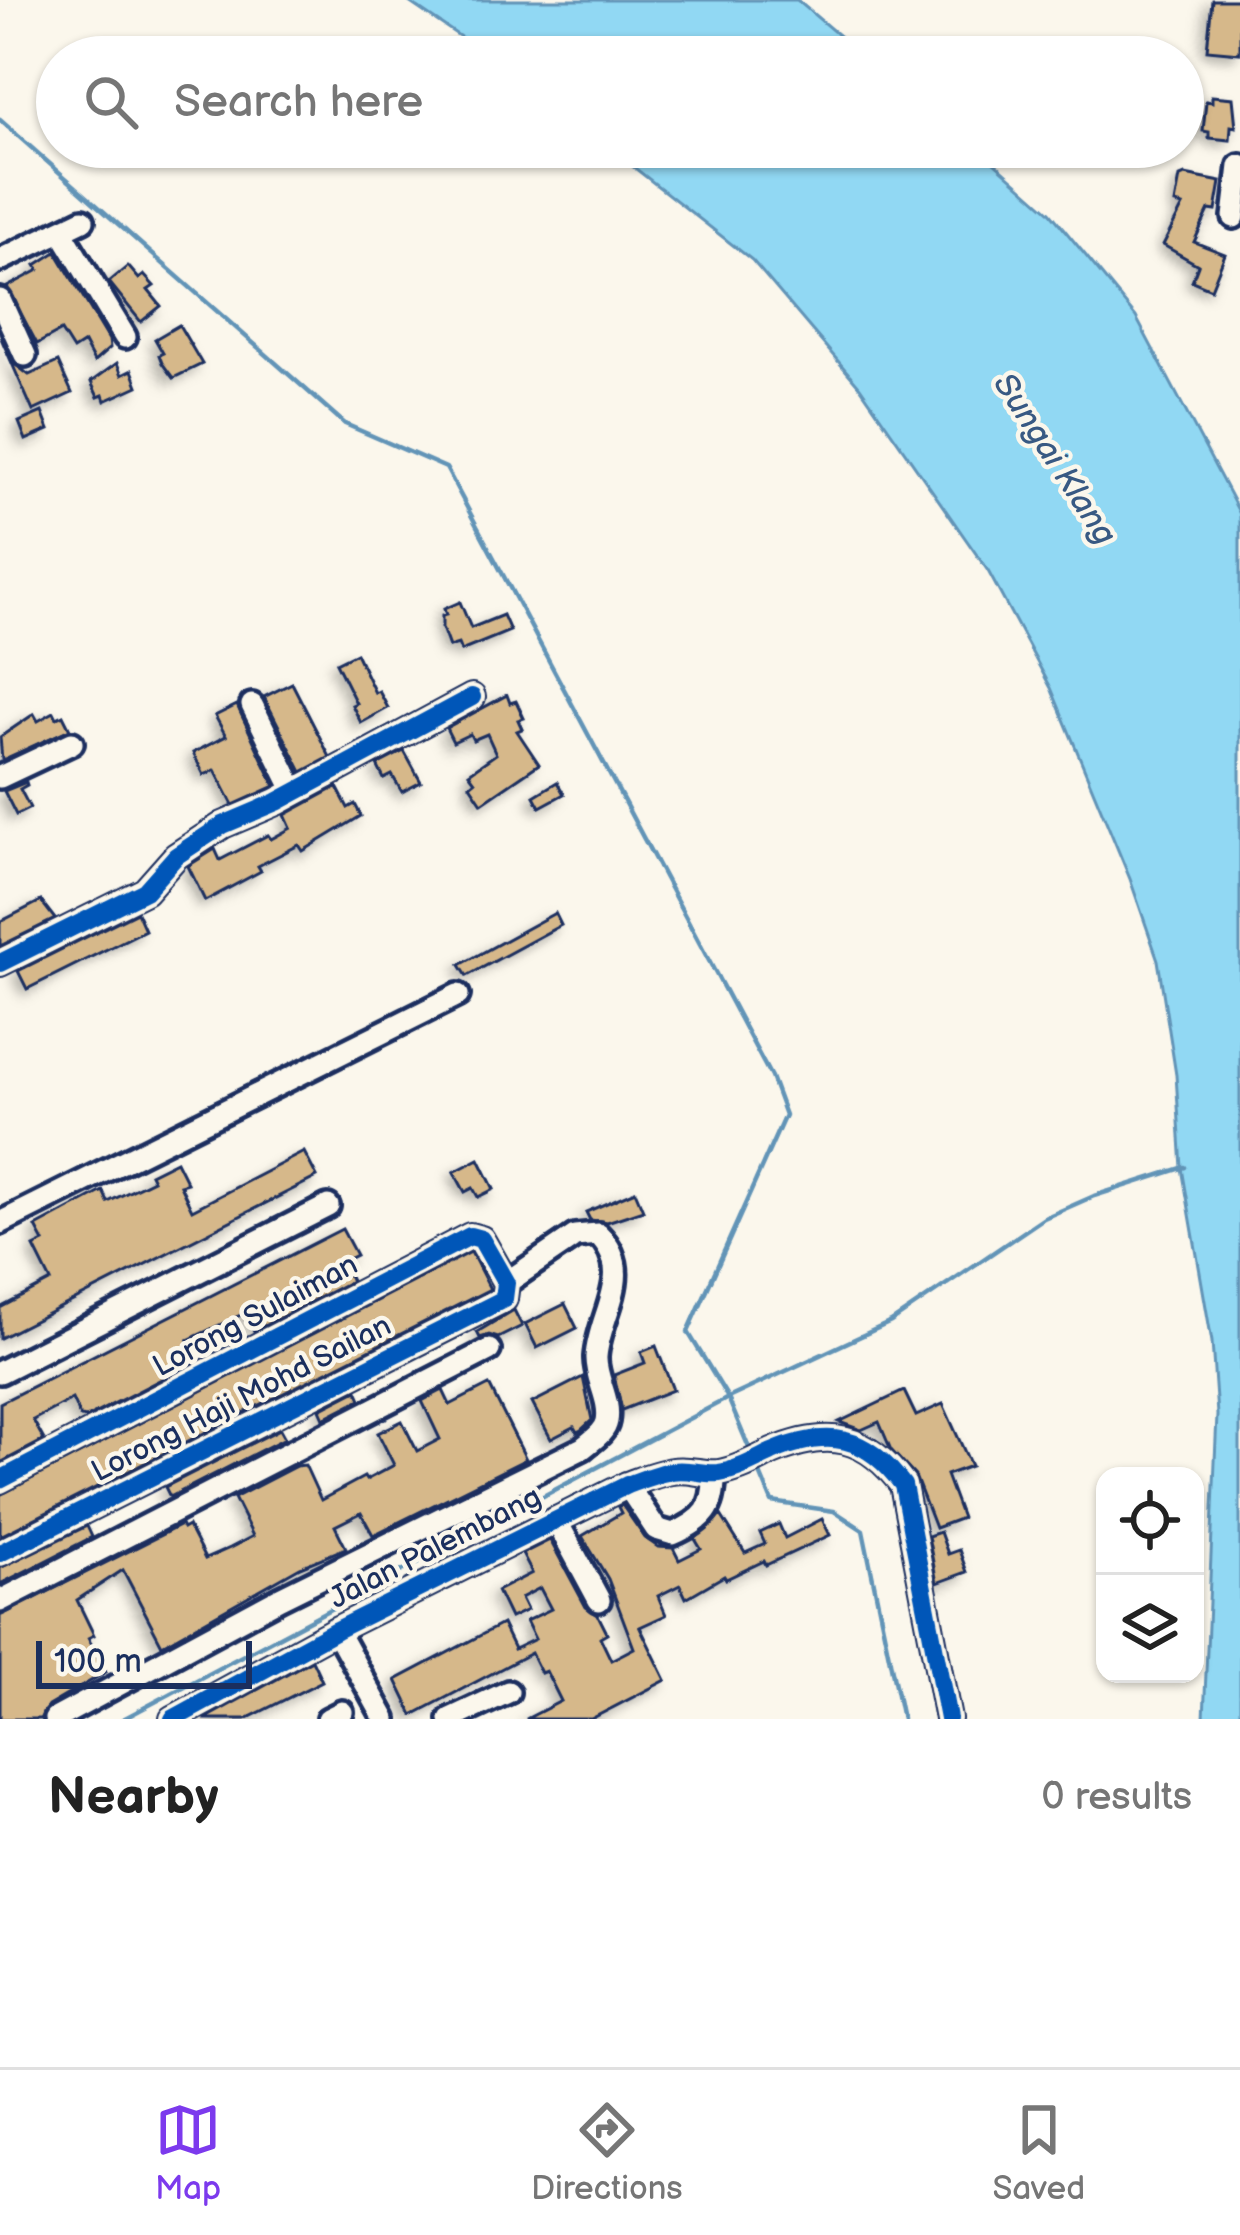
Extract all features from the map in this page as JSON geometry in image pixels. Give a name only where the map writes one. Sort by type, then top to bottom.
[{"type":"street","points":[[1234,217],[1240,166]]},
{"type":"street","points":[[0,260],[83,220]]},
{"type":"street","points":[[61,231],[125,337]]},
{"type":"street","points":[[0,300],[25,355]]},
{"type":"street","points":[[0,962],[146,891],[176,856],[224,825],[472,698]]},
{"type":"street","points":[[252,705],[295,792]]},
{"type":"street","points":[[0,777],[72,742]]},
{"type":"street","points":[[0,1222],[458,995]]},
{"type":"street","points":[[0,1372],[328,1206]]},
{"type":"street","name":"Lorong Haji Mohd Sailan","points":[[0,1553],[507,1289],[575,1236],[598,1234],[612,1248],[616,1279],[596,1353],[608,1415],[605,1429],[583,1448],[280,1598],[55,1719]]},
{"type":"street","name":"Lorong Sulaiman","points":[[0,1480],[470,1236],[481,1238],[507,1289]]},
{"type":"street","points":[[0,1601],[489,1350]]},
{"type":"street","points":[[627,1485],[656,1529],[674,1534],[708,1510],[725,1471],[822,1437],[866,1445],[903,1485],[948,1719]]},
{"type":"street","name":"Jalan Palembang","points":[[172,1719],[336,1630],[627,1485],[670,1471],[725,1471]]},
{"type":"street","points":[[556,1520],[598,1600]]},
{"type":"street","points":[[336,1630],[385,1719]]},
{"type":"street","points":[[450,1719],[508,1692]]},
{"type":"water","points":[[406,0],[797,0],[839,36],[459,36]]},
{"type":"water","name":"Sungai Klang","points":[[635,168],[1001,168],[1050,212],[1136,317],[1240,514],[1240,1719],[1204,1719],[1217,1415],[1212,1342],[1182,1168],[1176,1075],[1158,960],[1051,688],[988,571],[860,387],[752,260]]},
{"type":"building","points":[[1212,0],[1240,0],[1240,53],[1207,50]]},
{"type":"building","points":[[1212,96],[1233,98],[1236,127],[1231,126],[1230,140],[1209,138],[1204,131],[1206,101],[1212,102]]},
{"type":"building","points":[[1180,177],[1221,182],[1216,211],[1209,210],[1194,242],[1225,254],[1211,289],[1192,281],[1198,265],[1163,245],[1183,206],[1175,204]]},
{"type":"building","points":[[56,252],[109,340],[110,348],[94,362],[84,343],[73,350],[61,331],[37,344],[7,287],[39,270],[36,265]]},
{"type":"building","points":[[128,266],[154,286],[148,290],[161,306],[141,322],[109,282]]},
{"type":"building","points":[[179,325],[202,364],[173,378],[162,363],[159,355],[163,353],[155,339]]},
{"type":"building","points":[[0,336],[12,362],[29,375],[58,362],[72,393],[33,411]]},
{"type":"building","points":[[117,363],[122,375],[132,370],[138,386],[105,401],[91,382]]},
{"type":"building","points":[[42,412],[49,430],[26,440],[19,422]]},
{"type":"building","points":[[460,602],[471,628],[503,615],[510,631],[461,651],[458,644],[449,647],[442,616],[444,609]]},
{"type":"building","points":[[356,653],[375,693],[379,691],[388,708],[361,723],[336,663]]},
{"type":"building","points":[[292,683],[330,757],[302,772],[264,697]]},
{"type":"building","points":[[507,695],[510,703],[516,701],[524,718],[518,720],[522,729],[517,731],[539,764],[482,803],[470,785],[475,781],[469,773],[496,754],[487,734],[473,740],[470,734],[453,742],[446,728]]},
{"type":"building","points":[[237,705],[275,786],[233,805],[215,770],[204,775],[193,753],[226,736],[215,716]]},
{"type":"building","points":[[54,712],[57,718],[63,715],[70,729],[2,760],[0,737],[34,714],[38,721]]},
{"type":"building","points":[[404,751],[421,782],[402,792],[392,775],[384,779],[377,765]]},
{"type":"building","points":[[26,782],[20,789],[30,808],[16,815],[4,791]]},
{"type":"building","points":[[557,782],[564,794],[540,807],[534,796]]},
{"type":"building","points":[[337,787],[348,808],[355,804],[361,816],[303,851],[299,845],[258,866],[261,871],[205,901],[188,866],[215,849],[220,860],[268,835],[271,839],[291,828],[285,815]]},
{"type":"building","points":[[41,901],[55,919],[0,946],[0,922]]},
{"type":"building","points":[[137,912],[145,930],[27,989],[18,971]]},
{"type":"building","points":[[555,913],[561,925],[467,976],[460,965]]},
{"type":"building","points":[[304,1152],[317,1177],[0,1338],[0,1308],[51,1281],[34,1247],[44,1242],[36,1227],[103,1191],[108,1202],[153,1180],[150,1174],[176,1161],[187,1183],[180,1185],[192,1210]]},
{"type":"building","points":[[479,1159],[494,1189],[478,1197],[473,1188],[465,1192],[454,1172]]},
{"type":"building","points":[[635,1191],[643,1210],[607,1222],[590,1220],[586,1212]]},
{"type":"building","points":[[342,1229],[356,1255],[342,1262],[351,1281],[254,1331],[245,1313],[188,1340],[198,1360],[86,1418],[80,1417],[72,1399],[33,1420],[44,1440],[0,1463],[0,1403]]},
{"type":"building","points":[[471,1252],[490,1289],[0,1536],[0,1495]]},
{"type":"building","points":[[565,1304],[577,1328],[537,1348],[525,1324]]},
{"type":"building","points":[[514,1310],[522,1326],[498,1338],[480,1338],[477,1332]]},
{"type":"building","points":[[656,1346],[673,1390],[622,1410],[614,1375],[645,1363],[641,1352]]},
{"type":"building","points":[[583,1377],[592,1420],[577,1432],[574,1427],[551,1439],[532,1403]]},
{"type":"building","points":[[489,1385],[526,1459],[373,1535],[361,1513],[335,1526],[346,1548],[300,1567],[162,1645],[123,1570],[77,1600],[94,1635],[88,1638],[106,1672],[48,1706],[40,1719],[0,1719],[0,1616],[181,1525],[183,1529],[188,1526],[205,1559],[230,1548],[253,1536],[234,1498],[305,1465],[321,1500],[394,1465],[378,1433],[402,1421],[417,1451],[440,1439],[422,1401],[443,1390],[450,1405]]},
{"type":"building","points":[[357,1390],[361,1399],[324,1418],[320,1409]]},
{"type":"building","points":[[904,1391],[916,1416],[943,1404],[971,1466],[946,1475],[962,1518],[935,1528],[915,1476],[891,1450],[879,1422],[861,1430],[839,1422]]},
{"type":"building","points":[[280,1429],[285,1438],[170,1497],[165,1487]]},
{"type":"building","points":[[622,1505],[645,1538],[658,1547],[673,1548],[679,1560],[701,1549],[695,1539],[721,1515],[745,1553],[765,1544],[760,1533],[779,1524],[785,1538],[822,1519],[830,1535],[766,1565],[764,1561],[724,1576],[686,1598],[680,1585],[658,1596],[666,1615],[640,1627],[666,1680],[591,1719],[526,1719],[561,1701],[531,1653],[413,1715],[396,1680],[502,1624],[514,1649],[535,1639],[526,1621],[551,1609],[540,1588],[521,1598],[527,1610],[510,1618],[497,1591],[532,1573],[522,1554],[550,1540],[586,1607],[598,1615],[607,1633],[600,1637],[611,1660],[634,1648],[608,1579],[582,1536],[621,1513],[618,1507]]},
{"type":"building","points":[[87,1526],[92,1537],[0,1584],[0,1568]]},
{"type":"building","points":[[940,1532],[948,1554],[959,1550],[967,1572],[937,1583],[928,1536]]},
{"type":"building","points":[[312,1660],[322,1681],[246,1719],[204,1719]]},
{"type":"waterway","points":[[0,120],[36,152]]},
{"type":"waterway","points":[[54,168],[345,424],[446,468],[771,1077],[785,1115],[688,1332],[728,1398],[752,1455]]},
{"type":"waterway","points":[[123,1719],[728,1398],[891,1322],[1044,1218],[1094,1196],[1185,1167]]},
{"type":"waterway","points":[[757,1466],[772,1502],[834,1511],[863,1530],[902,1719]]},
{"type":"cycle path","points":[[0,963],[145,891],[176,856],[223,825],[277,802],[472,697]]},
{"type":"cycle path","points":[[0,1480],[470,1236],[481,1239],[506,1283],[504,1299],[0,1553]]},
{"type":"cycle path","points":[[173,1719],[336,1630],[627,1485],[672,1471],[726,1472],[792,1444],[829,1439],[875,1455],[903,1485],[948,1719]]}]
